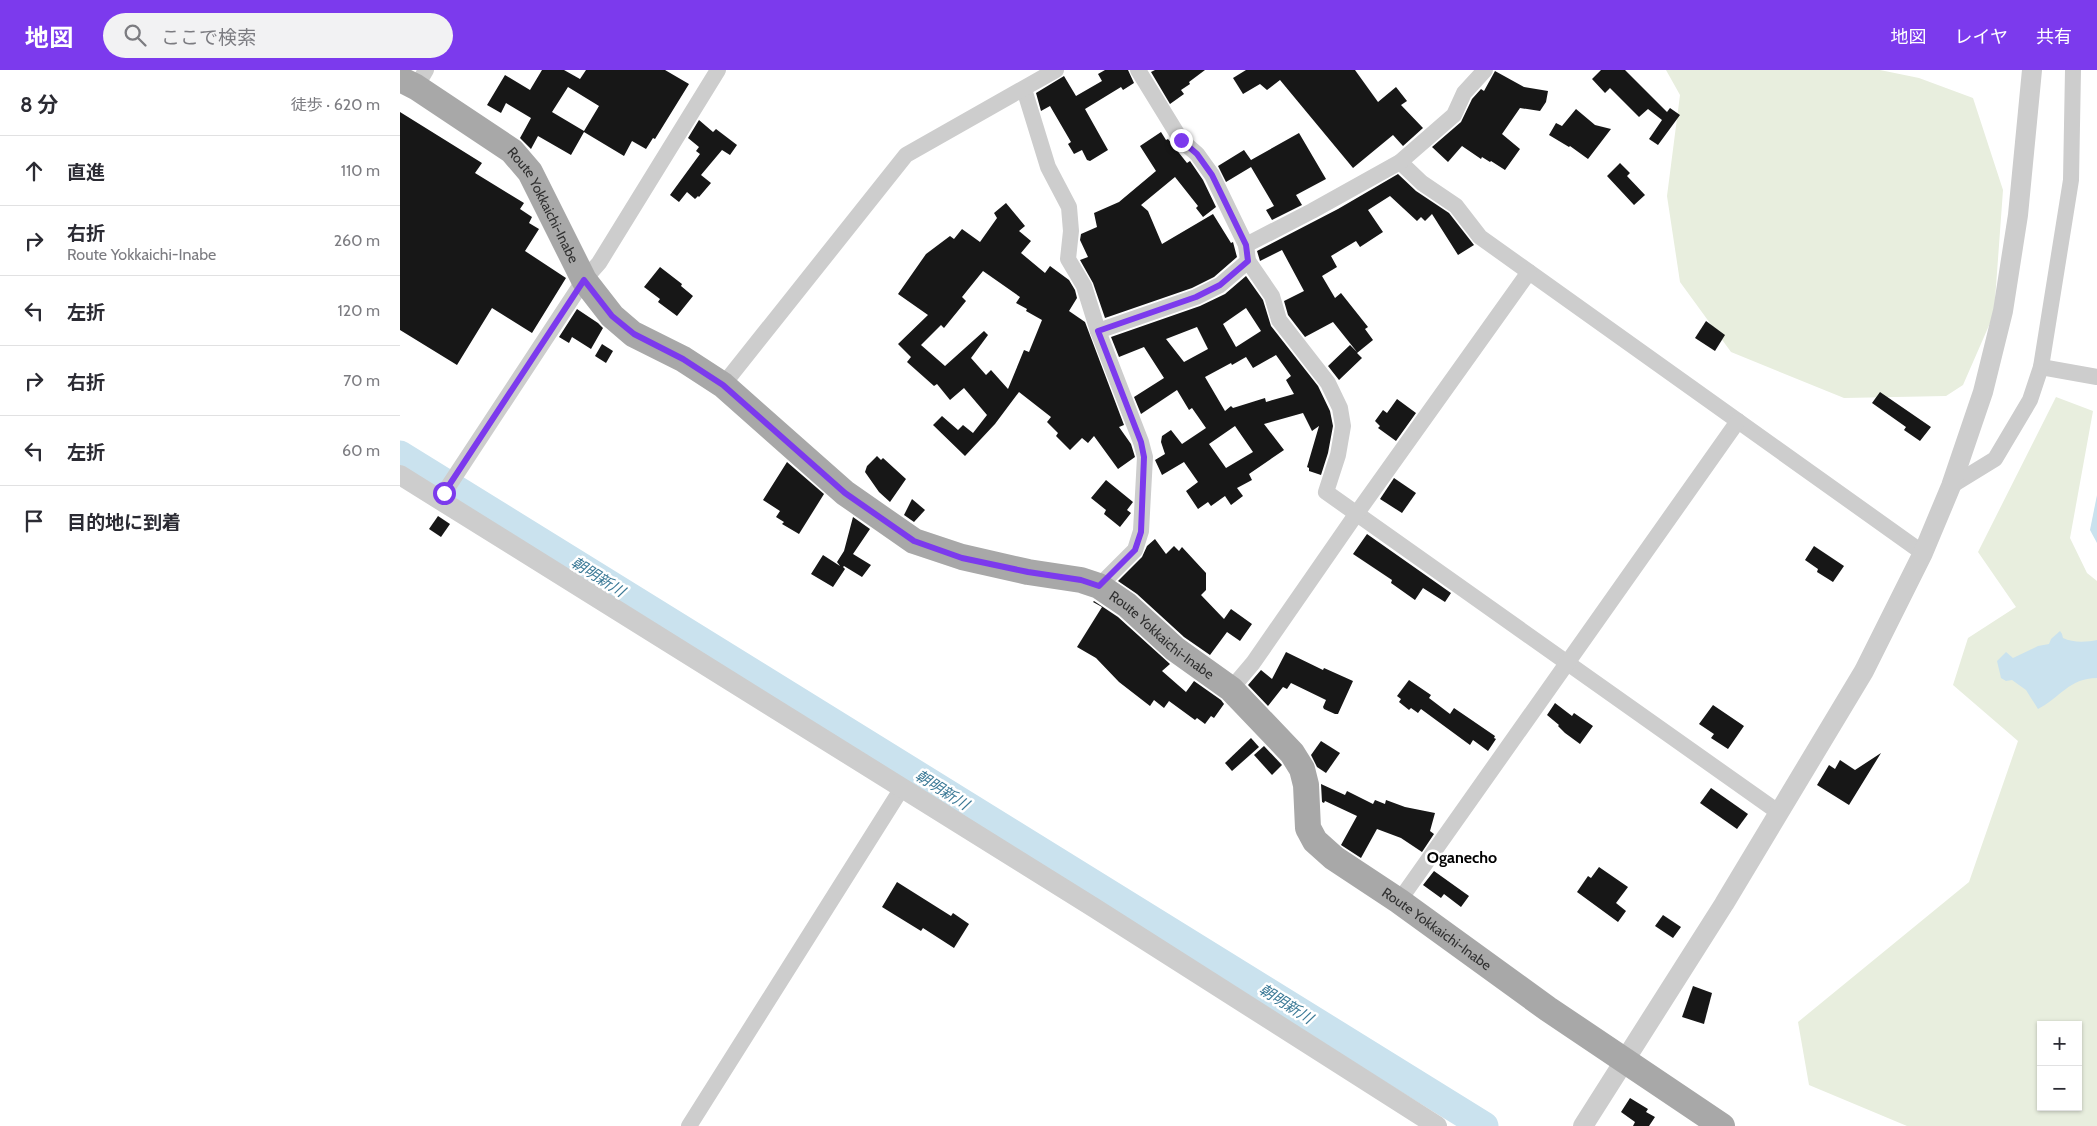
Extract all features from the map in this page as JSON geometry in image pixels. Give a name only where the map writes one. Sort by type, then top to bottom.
[{"type":"main road","name":"Route Yokkaichi-Inabe","points":[[414,79],[512,151],[530,172],[584,280],[612,316],[634,334],[683,359],[723,385],[845,493],[914,541],[962,558],[1028,572],[1081,580],[1099,586],[1127,605],[1174,649],[1231,689],[1292,753],[1302,769],[1306,785],[1308,828],[1315,841],[1334,858],[1399,901],[1540,1003],[1722,1126]]},
{"type":"street","points":[[446,491],[584,280],[599,263],[718,70]]},
{"type":"street","points":[[723,385],[906,155],[1056,70]]},
{"type":"street","points":[[1138,70],[1181,140],[1197,154],[1212,175],[1247,253],[1272,296],[1279,320],[1328,383],[1340,408],[1343,426],[1338,455],[1326,492],[1568,661],[1778,812]]},
{"type":"street","points":[[1098,331],[1196,297],[1220,285],[1247,253],[1312,211],[1400,162],[1454,115],[1464,93],[1485,70]]},
{"type":"street","points":[[1583,1126],[1724,904],[1864,671],[1923,553],[1951,486],[1983,392],[2003,311],[2018,215],[2032,70]]},
{"type":"street","points":[[1951,486],[1995,459],[2030,400],[2041,367],[2071,180],[2073,70]]},
{"type":"street","points":[[1024,89],[1048,167],[1069,206],[1071,231],[1068,259],[1084,286],[1098,331],[1141,442],[1144,457],[1141,532],[1135,550],[1099,586]]},
{"type":"street","points":[[1400,162],[1422,183],[1456,206],[1480,237],[1923,553]]},
{"type":"street","points":[[1231,689],[1253,664],[1357,513],[1529,272]]},
{"type":"street","points":[[2041,367],[2097,377]]},
{"type":"street","points":[[1399,901],[1738,421]]},
{"type":"street","points":[[400,475],[446,491],[902,788],[1437,1126]]},
{"type":"street","points":[[689,1126],[902,788]]},
{"type":"green space","points":[[1666,70],[1880,70],[1919,78],[1973,98],[2003,190],[1994,314],[1963,385],[1946,396],[1844,398],[1731,352],[1680,282],[1667,196],[1680,95]]},
{"type":"green space","points":[[2056,397],[2093,411],[2070,538],[2087,573],[2097,581],[2097,1126],[1907,1126],[1809,1085],[1798,1022],[1969,882],[2018,741],[1953,685],[1968,638],[2016,607],[1978,552]]},
{"type":"water","points":[[2097,495],[2097,543],[2090,530]]},
{"type":"water","points":[[2060,631],[2063,638],[2071,641],[2097,640],[2097,678],[2079,681],[2038,709],[2026,690],[2012,680],[2006,681],[2001,678],[1997,661],[2006,652],[2013,658],[2038,646],[2049,644],[2051,639]]},
{"type":"building","points":[[542,70],[564,70],[580,79],[586,70],[665,70],[689,84],[655,139],[653,138],[646,149],[632,141],[624,156],[584,132],[571,155],[538,136],[531,149],[520,138],[531,118],[506,103],[501,113],[487,105],[505,75],[530,90]],"holes":[[[568,87],[599,106],[584,131],[552,112]]]},
{"type":"building","points":[[1105,70],[1128,70],[1134,83],[1123,90],[1121,87],[1085,109],[1108,150],[1090,161],[1087,160],[1082,150],[1074,154],[1068,144],[1071,142],[1050,106],[1041,111],[1036,93],[1064,76],[1076,96],[1102,81],[1098,74]]},
{"type":"building","points":[[1155,70],[1205,70],[1181,90],[1184,94],[1170,104],[1151,72]]},
{"type":"building","points":[[1246,70],[1355,70],[1378,102],[1396,87],[1407,101],[1401,105],[1423,128],[1403,146],[1393,135],[1353,168],[1280,80],[1267,90],[1260,84],[1243,94],[1233,78]]},
{"type":"building","points":[[1601,70],[1625,70],[1667,112],[1670,108],[1680,115],[1658,145],[1649,139],[1662,120],[1648,109],[1639,117],[1610,88],[1605,93],[1592,79]]},
{"type":"building","points":[[1495,71],[1524,87],[1548,91],[1546,102],[1540,111],[1520,108],[1502,134],[1520,149],[1505,170],[1491,161],[1482,157],[1481,159],[1462,146],[1448,162],[1432,147],[1461,122],[1472,99],[1481,89],[1484,91]]},
{"type":"building","points":[[1576,109],[1595,125],[1611,129],[1588,159],[1570,146],[1549,135],[1556,123],[1562,126]]},
{"type":"building","points":[[400,112],[482,163],[475,173],[524,203],[520,209],[532,217],[529,223],[539,229],[525,251],[566,278],[532,333],[492,308],[457,365],[400,330]]},
{"type":"building","points":[[699,120],[713,132],[716,129],[737,145],[730,155],[722,150],[701,175],[711,183],[699,197],[695,199],[687,192],[679,202],[670,195],[700,154],[696,151],[699,147],[688,138]]},
{"type":"building","points":[[1161,132],[1187,163],[1190,161],[1203,180],[1216,207],[1203,217],[1196,208],[1198,206],[1175,177],[1141,205],[1148,211],[1162,244],[1213,214],[1231,243],[1233,242],[1237,257],[1214,277],[1192,288],[1105,318],[1093,283],[1080,260],[1088,257],[1080,240],[1081,234],[1097,227],[1094,213],[1119,202],[1156,171],[1140,146]]},
{"type":"building","points":[[1299,133],[1326,179],[1296,195],[1302,205],[1272,220],[1266,210],[1274,206],[1251,167],[1226,182],[1218,166],[1244,150],[1251,160]]},
{"type":"building","points":[[1620,163],[1630,173],[1627,176],[1645,195],[1634,205],[1607,176]]},
{"type":"building","points":[[1398,174],[1416,191],[1449,213],[1474,245],[1458,255],[1432,214],[1425,221],[1421,217],[1417,221],[1390,196],[1368,210],[1383,232],[1360,247],[1356,241],[1331,256],[1337,267],[1322,276],[1335,298],[1341,293],[1368,327],[1365,329],[1373,340],[1357,353],[1362,358],[1339,380],[1328,366],[1350,345],[1357,352],[1333,322],[1305,337],[1288,315],[1284,301],[1304,291],[1282,250],[1260,261],[1257,251],[1338,209]]},
{"type":"building","points":[[1006,203],[1025,226],[1019,231],[1031,241],[1021,253],[1045,273],[1050,266],[1069,280],[1075,290],[1077,298],[1069,311],[1085,322],[1124,425],[1119,427],[1131,444],[1135,457],[1118,469],[1094,436],[1088,443],[1082,438],[1070,450],[1056,436],[1058,433],[1047,422],[1051,417],[1019,392],[995,424],[965,456],[933,425],[942,416],[958,430],[963,425],[973,433],[987,415],[964,388],[950,400],[937,384],[934,386],[907,362],[911,357],[898,344],[928,315],[898,294],[926,254],[950,236],[954,239],[962,229],[980,242],[997,218],[994,213]],"holes":[[[983,271],[1020,297],[1016,303],[1042,320],[1029,352],[1024,350],[1008,389],[991,370],[986,375],[971,358],[988,335],[984,331],[945,366],[921,345],[941,325],[944,328],[966,301],[962,297]]]},
{"type":"building","points":[[660,267],[682,284],[681,286],[693,296],[677,316],[658,302],[660,299],[644,287]]},
{"type":"building","points":[[1246,276],[1263,300],[1271,326],[1318,386],[1330,411],[1333,426],[1328,453],[1321,475],[1309,471],[1307,467],[1319,426],[1312,431],[1303,413],[1264,424],[1284,450],[1249,474],[1252,480],[1237,488],[1243,496],[1231,505],[1225,496],[1211,506],[1208,502],[1198,509],[1186,491],[1198,482],[1184,462],[1162,475],[1155,460],[1165,454],[1161,442],[1162,436],[1171,430],[1182,444],[1206,428],[1192,408],[1189,410],[1177,390],[1141,414],[1134,397],[1164,378],[1144,347],[1119,357],[1111,337],[1200,306],[1225,294]],"holes":[[[1246,308],[1261,331],[1236,347],[1223,324]],[[1197,327],[1208,349],[1184,362],[1166,339]],[[1276,355],[1291,376],[1286,380],[1294,394],[1266,402],[1265,398],[1233,408],[1231,406],[1225,411],[1205,377],[1246,357],[1253,368]],[[1235,426],[1253,452],[1226,468],[1209,444]]]},
{"type":"building","points":[[577,309],[603,328],[591,349],[572,337],[569,343],[559,337]]},
{"type":"building","points":[[1706,321],[1725,335],[1715,351],[1695,338]]},
{"type":"building","points":[[602,344],[613,351],[606,363],[595,356]]},
{"type":"building","points":[[1880,392],[1931,427],[1920,441],[1904,430],[1906,427],[1872,403]]},
{"type":"building","points":[[1397,399],[1416,413],[1396,441],[1378,428],[1380,426],[1375,421],[1383,410],[1387,413]]},
{"type":"building","points":[[877,456],[881,460],[883,458],[906,479],[890,502],[879,492],[865,472],[867,466]]},
{"type":"building","points":[[787,462],[824,494],[799,534],[782,524],[784,522],[776,517],[780,511],[763,500]]},
{"type":"building","points":[[1394,478],[1416,493],[1402,513],[1380,499]]},
{"type":"building","points":[[1106,480],[1133,502],[1127,510],[1131,513],[1120,527],[1104,514],[1106,510],[1091,498]]},
{"type":"building","points":[[912,499],[925,510],[914,522],[904,515]]},
{"type":"building","points":[[438,516],[450,524],[441,537],[429,529]]},
{"type":"building","points":[[853,517],[870,529],[853,554],[871,565],[862,577],[844,566],[845,569],[833,587],[811,574],[823,555],[840,566],[837,562],[844,551]]},
{"type":"building","points":[[1367,534],[1451,593],[1445,602],[1423,588],[1415,600],[1391,583],[1392,580],[1353,554]]},
{"type":"building","points":[[1155,539],[1166,554],[1174,546],[1179,551],[1182,547],[1206,573],[1206,590],[1201,595],[1224,619],[1231,609],[1252,624],[1240,641],[1227,632],[1210,655],[1184,637],[1137,594],[1118,581],[1142,557],[1147,546]]},
{"type":"building","points":[[1814,546],[1844,566],[1833,582],[1817,572],[1818,569],[1805,560]]},
{"type":"building","points":[[1094,601],[1118,617],[1170,664],[1162,671],[1186,692],[1194,681],[1221,700],[1224,704],[1214,718],[1211,716],[1205,724],[1197,718],[1195,720],[1169,701],[1164,708],[1154,700],[1150,706],[1119,682],[1096,658],[1077,647],[1102,607]]},
{"type":"building","points":[[1286,652],[1323,670],[1324,668],[1353,681],[1338,714],[1324,709],[1326,700],[1291,683],[1287,689],[1283,687],[1268,706],[1248,685],[1261,670],[1272,679]]},
{"type":"building","points":[[1409,680],[1431,695],[1429,698],[1450,714],[1454,708],[1495,736],[1494,738],[1496,739],[1488,751],[1473,740],[1470,745],[1421,709],[1418,713],[1411,708],[1409,710],[1399,702],[1401,699],[1397,696]]},
{"type":"building","points":[[1555,703],[1572,716],[1574,713],[1593,726],[1580,744],[1565,733],[1547,715]]},
{"type":"building","points":[[1713,705],[1744,726],[1728,749],[1711,738],[1714,734],[1699,724]]},
{"type":"building","points":[[1251,738],[1259,747],[1232,771],[1225,763]]},
{"type":"building","points":[[1321,741],[1340,753],[1326,773],[1317,767],[1311,755]]},
{"type":"building","points":[[1264,746],[1282,765],[1272,775],[1254,755]]},
{"type":"building","points":[[1881,753],[1849,805],[1817,785],[1829,765],[1835,769],[1840,760],[1855,770]]},
{"type":"building","points":[[1321,784],[1345,795],[1347,791],[1373,804],[1375,800],[1385,804],[1386,800],[1405,807],[1435,813],[1430,831],[1434,834],[1422,852],[1401,838],[1377,829],[1361,858],[1341,845],[1357,816],[1325,801],[1324,803],[1322,802]]},
{"type":"building","points":[[1711,788],[1748,814],[1737,829],[1700,803]]},
{"type":"building","points":[[1599,867],[1628,887],[1616,903],[1626,911],[1618,922],[1577,892],[1588,876],[1591,878]]},
{"type":"building","points":[[1434,871],[1469,896],[1461,907],[1444,894],[1441,898],[1423,885]]},
{"type":"building","points":[[897,882],[951,916],[953,913],[969,924],[954,948],[923,928],[921,931],[882,907]]},
{"type":"building","points":[[1663,915],[1681,927],[1673,938],[1655,926]]},
{"type":"building","points":[[1693,986],[1712,993],[1704,1024],[1682,1017]]},
{"type":"building","points":[[1630,1098],[1648,1109],[1646,1112],[1655,1117],[1649,1126],[1633,1126],[1635,1122],[1621,1112]]},
{"type":"waterway","name":"朝明新川","points":[[400,455],[1484,1126]]},
{"type":"district","name":"Oganecho","points":[[1462,857]]},
{"type":"route","points":[[444,493],[584,280],[612,316],[634,334],[683,359],[723,385],[845,493],[914,541],[962,558],[1028,572],[1081,580],[1099,586],[1135,550],[1141,532],[1144,457],[1141,442],[1098,331],[1196,297],[1220,285],[1248,261],[1246,245],[1212,175],[1197,154],[1181,140]]}]
